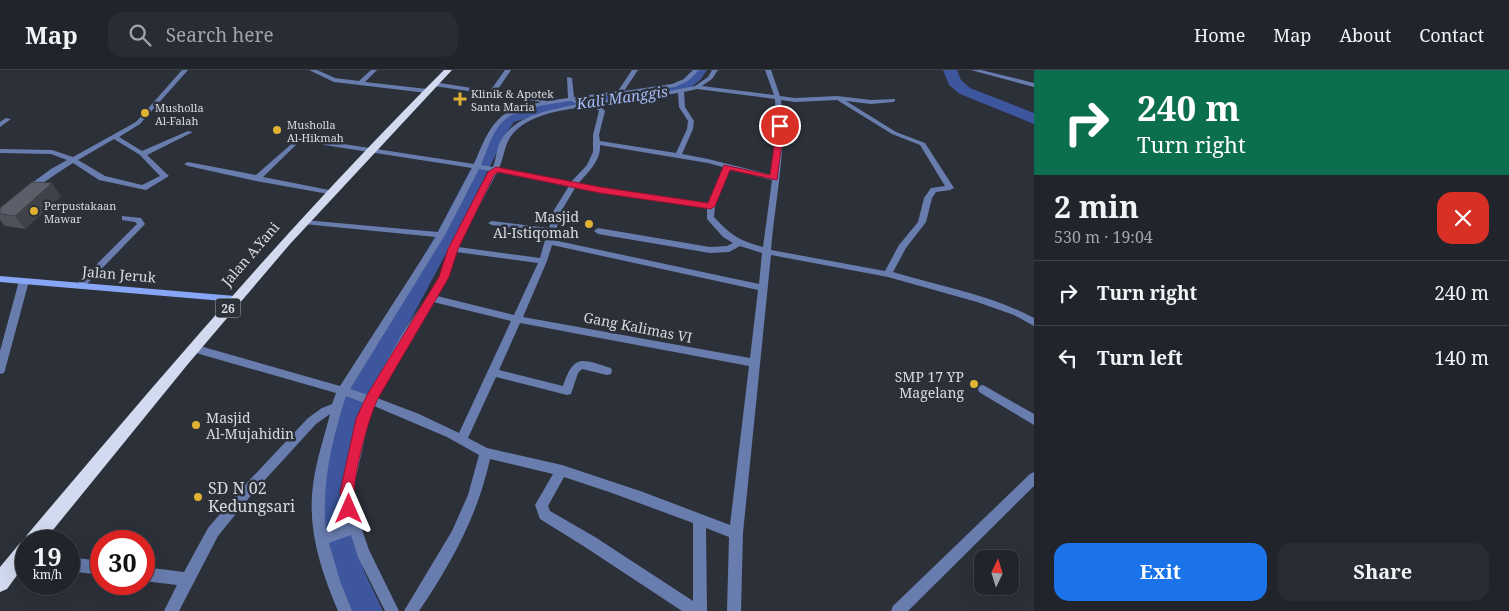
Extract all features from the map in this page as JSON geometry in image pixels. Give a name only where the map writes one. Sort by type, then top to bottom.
[{"type":"highway","name":"Jalan A.Yani","points":[[42,530],[235,299],[304,222],[448,70]]},
{"type":"highway","points":[[0,582],[15,562]]},
{"type":"main road","name":"Jalan Jeruk","points":[[0,279],[81,284],[235,299]]},
{"type":"street","points":[[18,198],[38,182],[73,160],[138,123],[185,70]]},
{"type":"street","points":[[312,70],[334,80],[492,93],[550,102]]},
{"type":"street","points":[[361,82],[374,70]]},
{"type":"street","points":[[492,93],[508,70]]},
{"type":"street","points":[[619,94],[635,70]]},
{"type":"street","points":[[345,611],[328,570],[323,539],[319,487],[341,399],[441,235],[477,168],[492,132],[504,117],[526,108],[550,102],[673,86],[686,80],[696,70]]},
{"type":"street","points":[[392,611],[378,586],[352,529],[347,492],[363,419],[369,398],[444,277],[453,249],[491,174],[507,135],[522,121],[539,115],[583,105],[681,92],[697,87],[710,78],[715,70]]},
{"type":"street","points":[[734,611],[736,533],[780,126],[778,97],[768,70]]},
{"type":"street","points":[[974,70],[1034,85]]},
{"type":"street","points":[[569,78],[571,99]]},
{"type":"street","points":[[697,87],[795,100],[837,98],[871,102],[893,100]]},
{"type":"street","points":[[678,156],[690,130],[690,120],[682,107],[681,92]]},
{"type":"street","points":[[837,98],[894,133],[923,144],[950,188],[934,190],[928,198],[922,222],[902,247],[888,274]]},
{"type":"street","points":[[571,99],[583,105]]},
{"type":"street","points":[[462,439],[543,261],[558,210],[573,185],[590,166],[597,152],[596,142],[602,111],[595,104]]},
{"type":"street","points":[[0,125],[8,119]]},
{"type":"street","points":[[142,154],[190,132]]},
{"type":"street","points":[[0,151],[52,152],[73,160],[102,178],[143,188],[165,176],[142,154],[115,137]]},
{"type":"street","points":[[256,179],[296,142]]},
{"type":"street","points":[[596,142],[678,156],[774,178]]},
{"type":"street","points":[[324,143],[372,149],[477,168],[493,169],[573,185],[711,206]]},
{"type":"street","points":[[188,164],[331,193]]},
{"type":"street","points":[[727,166],[711,206],[710,217],[726,235],[739,243],[767,251],[888,274],[980,300],[1017,313],[1034,322]]},
{"type":"street","points":[[81,284],[141,224],[138,220],[125,218]]},
{"type":"street","points":[[304,222],[441,235]]},
{"type":"street","points":[[492,223],[552,231]]},
{"type":"street","points":[[598,231],[710,250],[729,249],[739,243]]},
{"type":"street","points":[[548,242],[762,288]]},
{"type":"street","points":[[453,249],[543,261]]},
{"type":"street","points":[[0,370],[24,281]]},
{"type":"street","name":"Gang Kalimas VI","points":[[432,298],[517,318],[753,363]]},
{"type":"street","points":[[193,348],[341,399],[369,398],[400,410],[462,439],[484,453],[562,470],[631,492],[736,533]]},
{"type":"street","points":[[492,372],[567,391],[574,369],[579,364],[583,363],[608,371]]},
{"type":"street","points":[[983,389],[1034,420]]},
{"type":"street","points":[[171,611],[180,578],[248,490],[312,421],[341,399]]},
{"type":"street","points":[[411,611],[423,594],[463,522],[480,479],[484,453]]},
{"type":"street","points":[[562,470],[541,505],[545,515],[590,542],[695,611]]},
{"type":"street","points":[[898,611],[1034,478]]},
{"type":"street","points":[[699,519],[700,611]]},
{"type":"street","points":[[323,539],[352,529]]},
{"type":"street","points":[[155,575],[180,578]]},
{"type":"building","points":[[32,182],[52,183],[15,216],[0,214],[0,208]]},
{"type":"waterway","name":"Kali Manggis","points":[[365,611],[348,576],[329,500],[343,443],[358,393],[447,233],[499,131],[508,119],[547,107],[682,88],[700,70]]},
{"type":"waterway","points":[[950,70],[954,82],[965,91],[1034,119]]},
{"type":"place","name":"Klinik & Apotek Santa Maria","points":[[460,99]]},
{"type":"place","name":"Musholla Al-Falah","points":[[145,113]]},
{"type":"place","name":"Musholla Al-Hikmah","points":[[277,130]]},
{"type":"place","name":"Perpustakaan Mawar","points":[[34,211]]},
{"type":"place","name":"Masjid Al-Istiqomah","points":[[589,224]]},
{"type":"place","name":"SMP 17 YP Magelang","points":[[974,384]]},
{"type":"place","name":"Masjid Al-Mujahidin","points":[[196,425]]},
{"type":"place","name":"SD N 02 Kedungsari","points":[[198,497]]},
{"type":"route","points":[[349,509],[347,492],[363,419],[371,399],[406,337],[444,277],[453,249],[491,174],[496,170],[600,190],[711,206],[727,166],[774,178],[780,126]]}]
